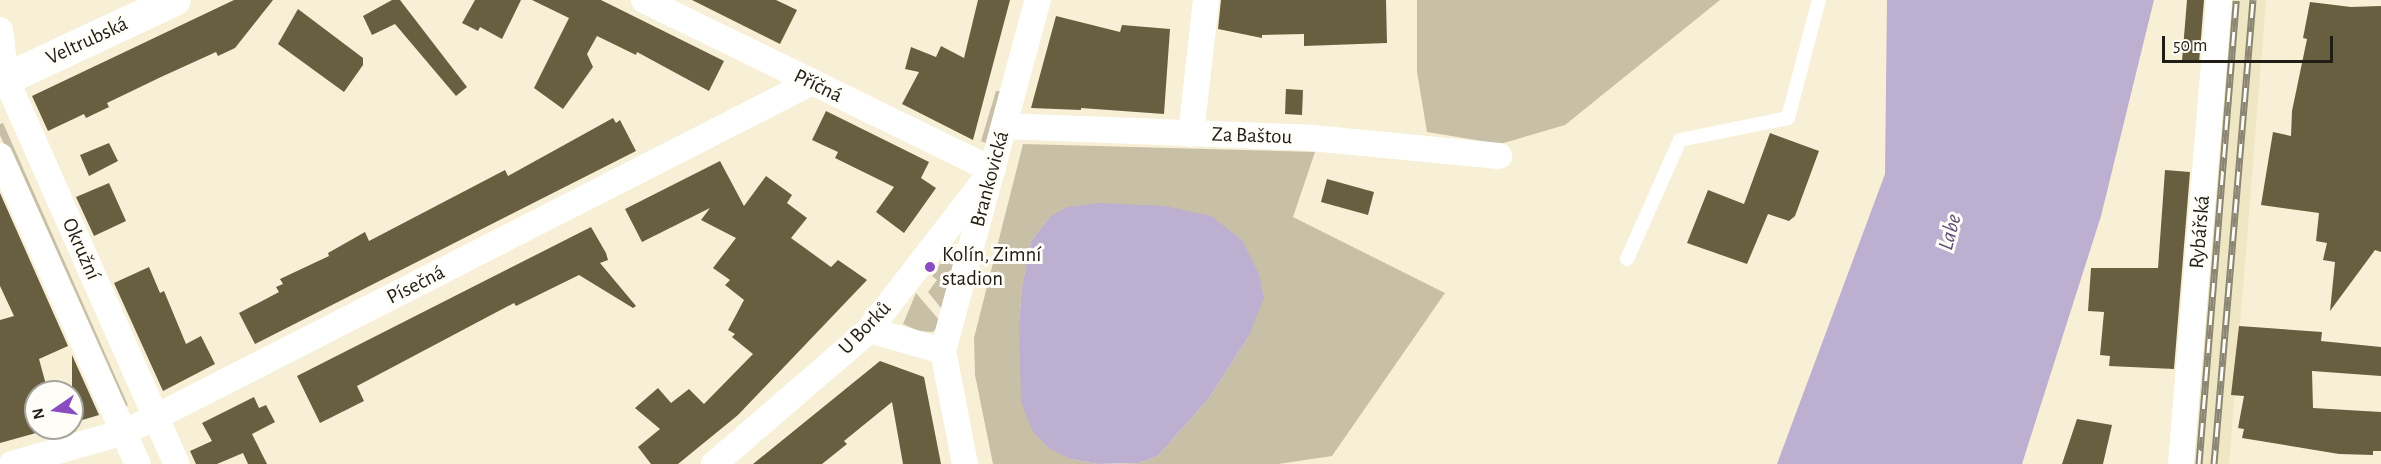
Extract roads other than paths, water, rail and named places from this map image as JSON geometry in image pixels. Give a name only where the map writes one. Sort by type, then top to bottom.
[{"type":"street","name":"Veltrubská","points":[[3,81],[175,0]]},
{"type":"street","name":"Příčná","points":[[644,0],[810,83],[993,170]]},
{"type":"street","name":"Brankovická","points":[[964,464],[943,351],[1038,0]]},
{"type":"street","points":[[1191,134],[1206,0]]},
{"type":"street","name":"Rybářská","points":[[2181,464],[2219,0]]},
{"type":"street","name":"Okružní","points":[[0,30],[3,81],[177,464]]},
{"type":"street","name":"Písečná","points":[[12,464],[124,432],[156,417],[810,83]]},
{"type":"street","name":"Za Baštou","points":[[1005,126],[1312,138],[1499,156]]},
{"type":"street","name":"Okružní","points":[[0,156],[138,464]]},
{"type":"street","name":"U Borků","points":[[714,464],[869,330],[993,170]]},
{"type":"street","points":[[869,330],[943,351]]},
{"type":"lane","points":[[1627,259],[1680,140],[1788,118],[1820,0]]},
{"type":"water","name":"Labe","points":[[1887,0],[2154,0],[2101,216],[2022,464],[1777,464],[1885,174]]},
{"type":"water","points":[[1100,203],[1165,206],[1211,216],[1242,240],[1259,274],[1264,298],[1249,336],[1209,398],[1158,456],[1139,463],[1097,464],[1071,459],[1050,449],[1033,432],[1021,402],[1019,323],[1022,287],[1031,241],[1050,217],[1067,207]]},
{"type":"railway","points":[[2199,464],[2236,0]]},
{"type":"railway","points":[[2214,464],[2253,0]]},
{"type":"place","name":"Kolín, Zimní stadion","points":[[930,267]]}]
